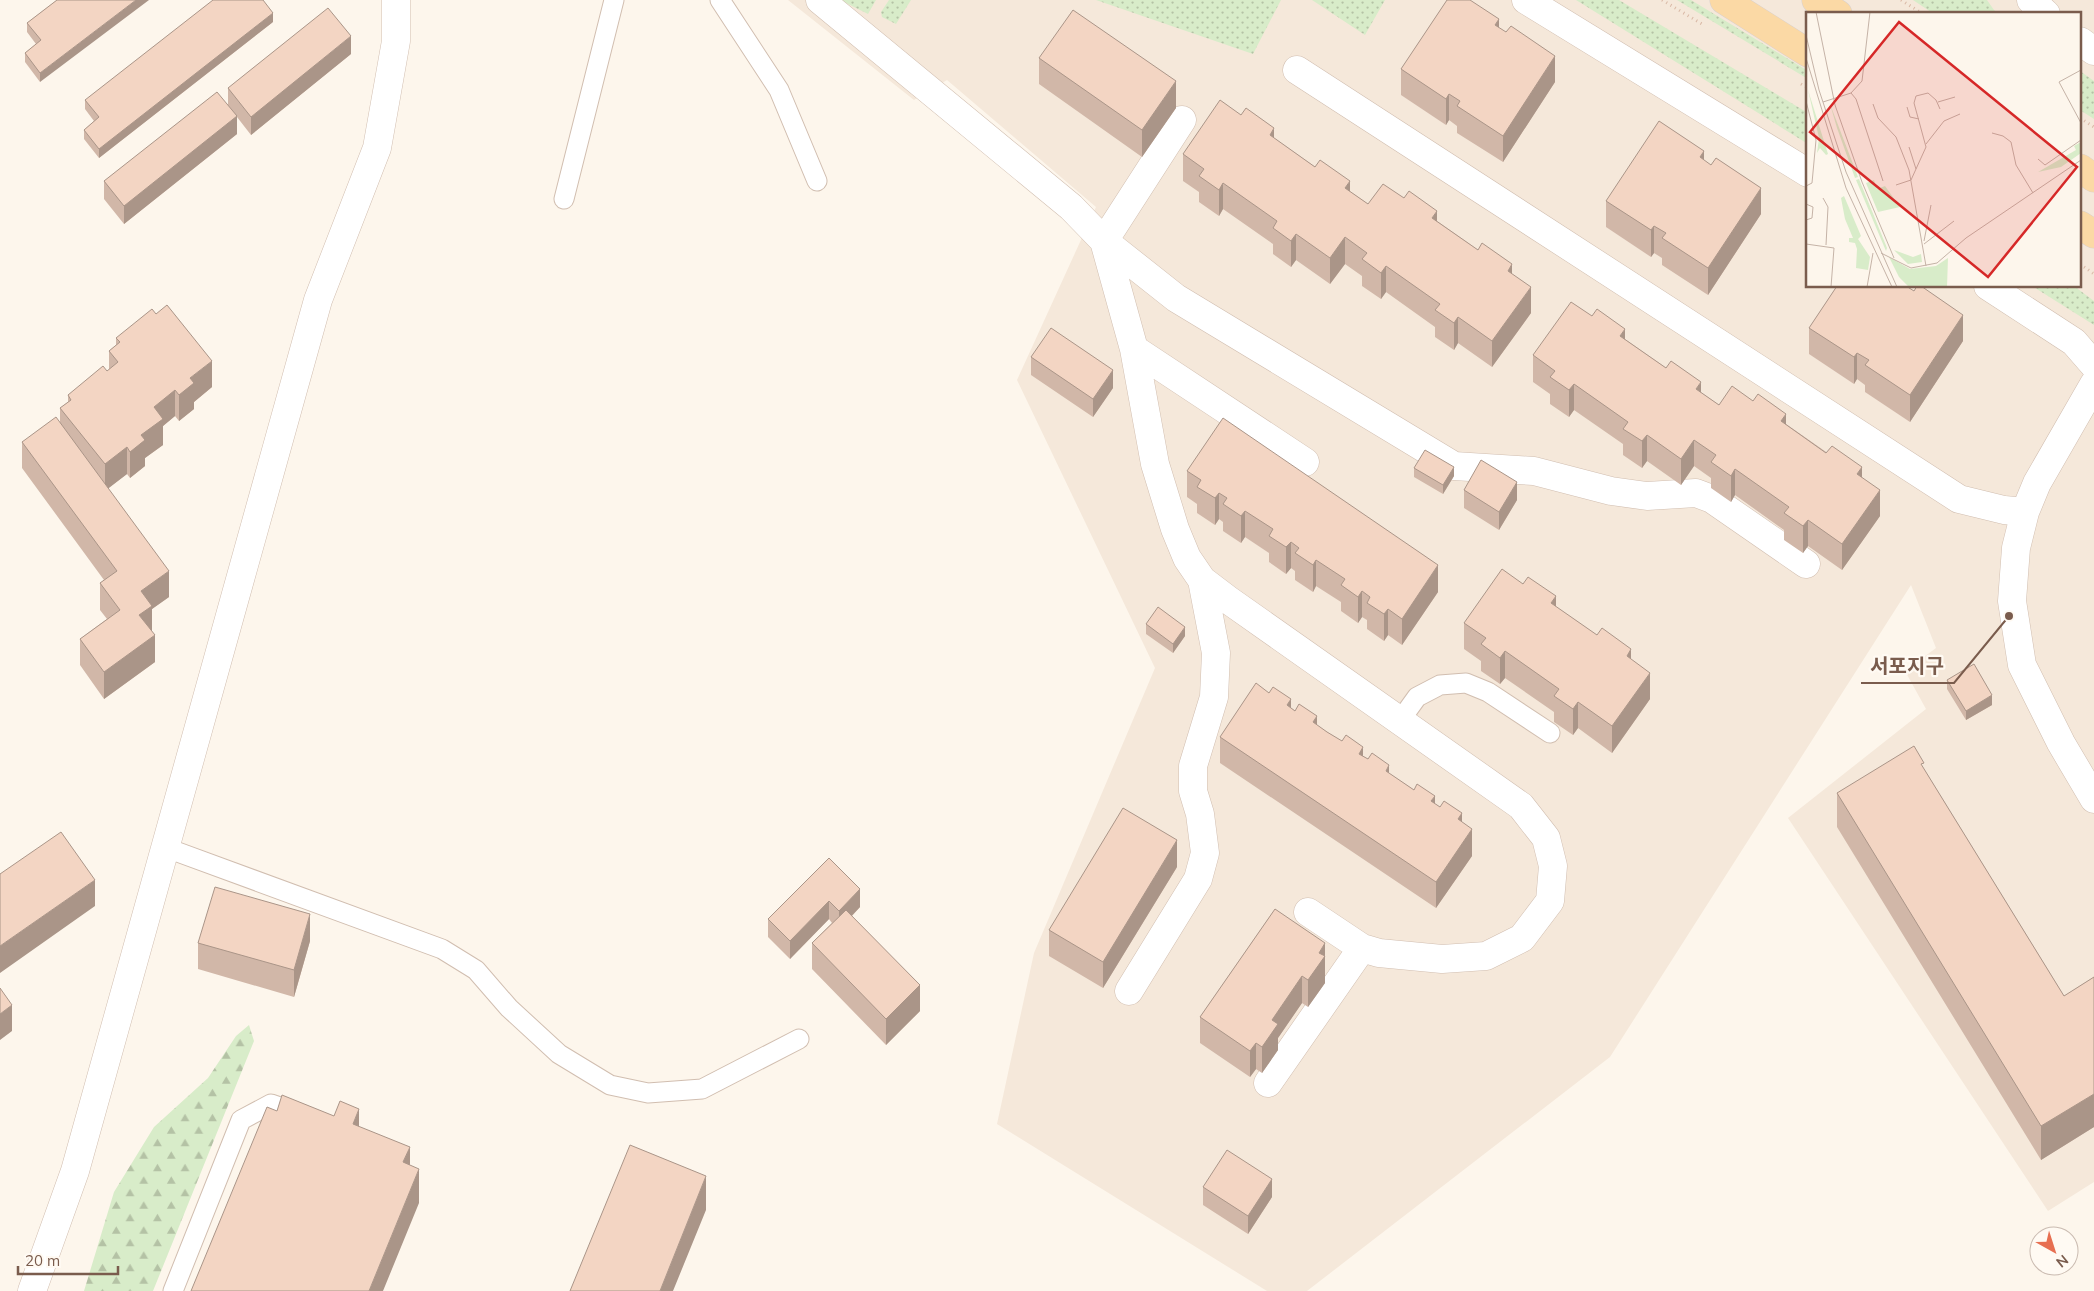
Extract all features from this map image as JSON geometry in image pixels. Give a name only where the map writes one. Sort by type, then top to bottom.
[{"type":"main road","points":[[1724,0],[1806,51]]},
{"type":"main road","points":[[1816,0],[1835,12]]},
{"type":"main road","points":[[2082,169],[2094,178]]},
{"type":"main road","points":[[2082,226],[2094,234]]},
{"type":"street","points":[[32,1291],[74,1171],[318,300],[377,148],[396,41],[396,0]]},
{"type":"street","points":[[820,0],[1071,207],[1104,241],[1176,298],[1454,466],[1534,471],[1611,491],[1647,496],[1696,493],[1712,499],[1806,564]]},
{"type":"street","points":[[1526,0],[1806,172]]},
{"type":"street","points":[[2031,0],[2044,12]]},
{"type":"street","points":[[2082,42],[2094,50]]},
{"type":"street","points":[[1297,70],[1959,499],[2004,510],[2025,512]]},
{"type":"street","points":[[1182,120],[1104,241],[1134,349],[1155,464],[1175,529],[1187,558],[1202,580],[1399,722],[1521,806],[1546,838],[1553,866],[1550,901],[1522,938],[1486,956],[1442,959],[1379,954],[1362,948],[1308,912]]},
{"type":"street","points":[[1991,288],[2074,342],[2094,365]]},
{"type":"street","points":[[1134,349],[1305,462]]},
{"type":"street","points":[[2094,384],[2037,483],[2025,512],[2016,548],[2012,601],[2022,664],[2061,742],[2094,799]]},
{"type":"street","points":[[1129,991],[1198,879],[1205,853],[1200,814],[1193,791],[1192,766],[1214,697],[1216,653],[1202,580]]},
{"type":"street","points":[[1268,1083],[1362,948]]},
{"type":"lane","points":[[564,199],[614,0]]},
{"type":"lane","points":[[720,0],[779,90],[817,181]]},
{"type":"lane","points":[[1399,722],[1417,698],[1440,685],[1466,682],[1488,692],[1550,733]]},
{"type":"lane","points":[[164,847],[442,949],[476,970],[509,1008],[558,1054],[610,1086],[648,1093],[702,1089],[799,1039]]},
{"type":"lane","points":[[173,1291],[242,1120],[271,1104],[324,1122]]},
{"type":"path","points":[[1901,0],[1920,12]]},
{"type":"path","points":[[2082,119],[2094,127]]},
{"type":"path","points":[[2082,265],[2094,274]]},
{"type":"shaded area","points":[[788,0],[2094,0],[2094,1182],[2048,1211],[1788,818],[1926,709],[1905,671],[1936,648],[1911,585],[1610,1057],[1307,1291],[1267,1291],[997,1124],[1034,953],[1155,668],[1017,380],[1096,207],[947,80],[914,100]]},
{"type":"green space","points":[[840,0],[876,0],[868,14]]},
{"type":"green space","points":[[889,0],[911,0],[896,24],[882,17],[881,12]]},
{"type":"green space","points":[[1096,0],[1281,0],[1253,54]]},
{"type":"green space","points":[[1312,0],[1385,0],[1365,35]]},
{"type":"green space","points":[[1576,0],[1619,0],[1806,112],[1806,143]]},
{"type":"green space","points":[[1677,0],[1691,0],[1806,70],[1806,78]]},
{"type":"green space","points":[[1913,0],[1987,0],[1996,12],[1931,12]]},
{"type":"green space","points":[[2082,72],[2094,81],[2094,119],[2082,111]]},
{"type":"green space","points":[[2035,288],[2077,288],[2094,301],[2094,325]]},
{"type":"green space","points":[[249,1025],[254,1041],[153,1291],[84,1291],[114,1192],[154,1127],[208,1078],[236,1036]]},
{"type":"building","points":[[57,0],[136,0],[40,73],[25,53],[41,40],[27,23]]},
{"type":"building","points":[[213,0],[263,0],[273,13],[99,149],[84,130],[99,117],[85,100]]},
{"type":"building","points":[[1447,0],[1470,0],[1499,19],[1495,25],[1506,32],[1511,26],[1555,56],[1503,136],[1457,106],[1460,101],[1449,94],[1446,99],[1401,69]]},
{"type":"building","points":[[328,8],[351,36],[251,117],[228,88]]},
{"type":"building","points":[[1073,10],[1176,81],[1142,130],[1039,58]]},
{"type":"building","points":[[217,92],[237,116],[124,206],[104,181]]},
{"type":"building","points":[[1220,100],[1241,115],[1246,108],[1274,128],[1270,135],[1315,167],[1320,160],[1350,181],[1345,188],[1368,204],[1383,184],[1404,198],[1409,191],[1437,211],[1432,218],[1478,250],[1482,243],[1512,264],[1508,271],[1531,287],[1492,341],[1458,317],[1454,323],[1435,310],[1440,304],[1386,266],[1381,273],[1362,259],[1367,253],[1345,237],[1330,258],[1296,234],[1291,241],[1273,228],[1277,221],[1223,183],[1219,190],[1199,176],[1204,169],[1183,154]]},
{"type":"building","points":[[1659,121],[1704,151],[1700,157],[1711,165],[1716,158],[1761,188],[1708,268],[1662,238],[1666,233],[1654,226],[1651,230],[1606,201]]},
{"type":"building","points":[[1836,288],[1909,288],[1914,291],[1916,288],[1924,288],[1963,315],[1910,395],[1865,365],[1869,360],[1857,353],[1854,357],[1809,328]]},
{"type":"building","points":[[1571,302],[1592,316],[1597,309],[1625,329],[1620,336],[1666,368],[1671,361],[1701,382],[1696,389],[1719,405],[1732,386],[1753,401],[1758,394],[1786,414],[1781,421],[1826,453],[1832,446],[1862,467],[1857,474],[1880,490],[1842,544],[1808,520],[1803,526],[1784,513],[1789,507],[1735,469],[1731,476],[1711,462],[1716,455],[1694,440],[1681,459],[1647,435],[1642,441],[1623,429],[1628,422],[1574,384],[1569,390],[1550,377],[1555,371],[1533,355]]},
{"type":"building","points":[[167,305],[212,361],[190,378],[194,383],[179,395],[175,390],[154,407],[163,419],[141,435],[145,440],[130,452],[127,447],[105,464],[60,408],[71,400],[68,395],[103,366],[107,371],[118,362],[109,351],[120,342],[116,338],[152,309],[156,314]]},
{"type":"building","points":[[1051,328],[1113,370],[1093,399],[1031,357]]},
{"type":"building","points":[[56,417],[169,571],[141,591],[152,606],[139,615],[155,635],[104,672],[80,639],[120,610],[100,583],[117,571],[22,442]]},
{"type":"building","points":[[1223,418],[1438,565],[1402,619],[1388,609],[1384,614],[1367,603],[1370,597],[1362,591],[1358,597],[1341,585],[1345,579],[1316,560],[1313,565],[1295,553],[1299,548],[1291,542],[1286,547],[1269,536],[1273,529],[1245,511],[1241,516],[1223,504],[1227,498],[1219,493],[1215,498],[1197,487],[1201,480],[1187,471]]},
{"type":"building","points":[[1425,450],[1454,467],[1443,485],[1414,468]]},
{"type":"building","points":[[1481,460],[1517,482],[1499,512],[1464,490]]},
{"type":"building","points":[[1502,569],[1523,584],[1528,577],[1556,596],[1551,603],[1597,635],[1602,628],[1631,649],[1627,656],[1650,673],[1612,726],[1578,702],[1573,709],[1554,696],[1559,689],[1505,651],[1500,658],[1481,644],[1486,638],[1464,623]]},
{"type":"building","points":[[1158,607],[1185,627],[1173,644],[1146,624]]},
{"type":"building","points":[[1974,664],[1992,695],[1966,711],[1947,680]]},
{"type":"building","points":[[1256,683],[1269,693],[1273,687],[1291,699],[1287,705],[1295,711],[1299,704],[1317,716],[1313,722],[1342,741],[1346,735],[1363,747],[1359,754],[1368,759],[1372,753],[1389,765],[1386,771],[1414,790],[1417,784],[1435,796],[1431,801],[1440,807],[1444,801],[1462,813],[1458,819],[1472,829],[1436,882],[1220,737]]},
{"type":"building","points":[[1914,746],[1924,763],[1921,764],[2064,996],[2094,977],[2094,1094],[2041,1126],[1837,793]]},
{"type":"building","points":[[1123,808],[1177,840],[1103,962],[1049,930]]},
{"type":"building","points":[[61,832],[95,880],[0,946],[0,874]]},
{"type":"building","points":[[829,858],[860,889],[839,911],[829,901],[790,941],[768,919]]},
{"type":"building","points":[[215,887],[310,914],[294,970],[198,943]]},
{"type":"building","points":[[1275,909],[1325,943],[1319,953],[1325,956],[1308,980],[1302,976],[1272,1020],[1278,1024],[1262,1047],[1256,1043],[1250,1051],[1200,1017]]},
{"type":"building","points":[[846,910],[920,985],[886,1019],[812,943]]},
{"type":"building","points":[[0,988],[12,1005],[0,1014]]},
{"type":"building","points":[[282,1095],[334,1116],[340,1101],[359,1109],[353,1124],[410,1147],[403,1162],[419,1169],[369,1291],[191,1291],[267,1107],[277,1111]]},
{"type":"building","points":[[630,1145],[706,1176],[660,1291],[570,1291]]},
{"type":"building","points":[[1227,1150],[1272,1179],[1248,1216],[1203,1187]]},
{"type":"place","name":"서포지구","points":[[2009,616]]}]
